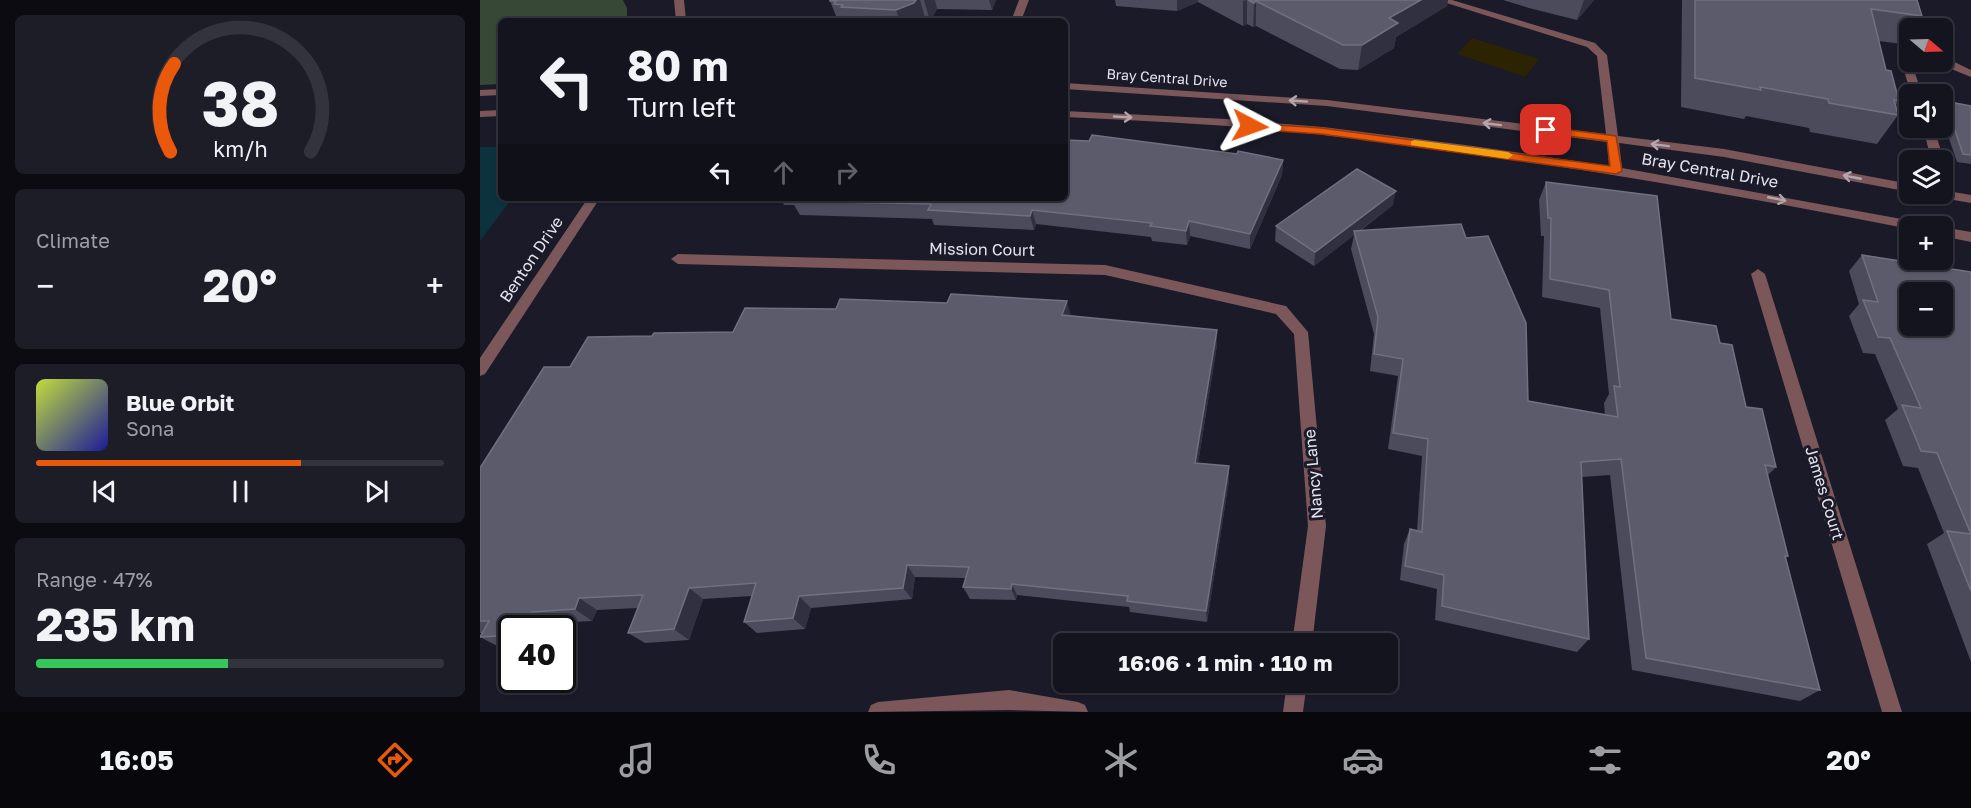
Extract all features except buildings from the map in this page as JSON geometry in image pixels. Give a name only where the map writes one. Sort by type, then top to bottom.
[{"type":"street","points":[[679,0],[681,18]]},
{"type":"street","points":[[1017,18],[1024,0]]},
{"type":"street","points":[[1442,0],[1591,45],[1602,55],[1616,171]]},
{"type":"street","points":[[1953,65],[1971,74]]},
{"type":"street","name":"Bray Central Drive","points":[[1068,86],[1326,103],[1724,153],[1899,186]]},
{"type":"street","points":[[480,93],[498,92]]},
{"type":"street","points":[[480,114],[498,113]]},
{"type":"street","name":"Bray Central Drive","points":[[1068,114],[1321,131],[1616,171],[1743,192],[1899,222]]},
{"type":"street","points":[[1953,196],[1971,199]]},
{"type":"street","name":"Benton Drive","points":[[480,370],[592,201]]},
{"type":"street","points":[[1953,233],[1971,237]]},
{"type":"street","name":"Mission Court","points":[[678,259],[1105,270],[1281,310]]},
{"type":"street","name":"James Court","points":[[1758,274],[1892,712]]},
{"type":"street","name":"Nancy Lane","points":[[1281,310],[1301,332],[1317,526],[1303,633]]},
{"type":"street","points":[[1293,712],[1296,693]]},
{"type":"street","points":[[878,712],[1010,700],[1078,712]]},
{"type":"green space","points":[[480,0],[623,0],[627,8],[627,18],[498,18],[498,84],[480,85]]},
{"type":"sand","points":[[1472,38],[1539,59],[1525,77],[1457,54]]},
{"type":"water","points":[[480,147],[498,147],[498,201],[510,201],[480,241]]},
{"type":"slow traffic","points":[[1415,143],[1508,155]]},
{"type":"route","points":[[1250,126],[1321,131],[1616,171],[1612,139],[1546,130]]}]
